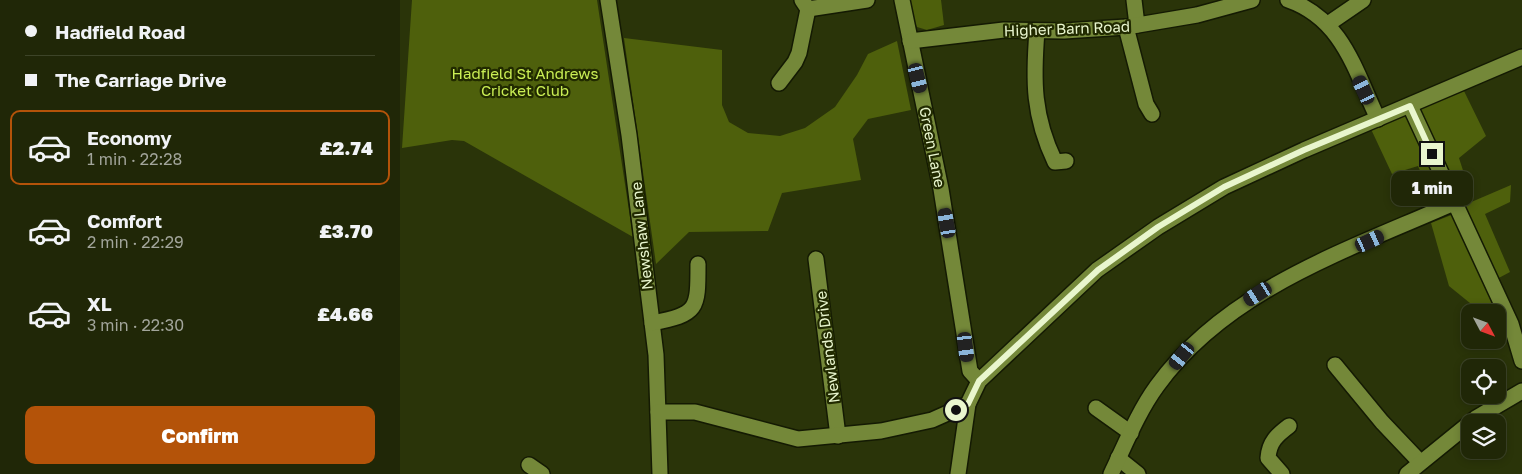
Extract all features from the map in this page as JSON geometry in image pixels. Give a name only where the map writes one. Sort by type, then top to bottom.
[{"type":"street","name":"Newshaw Lane","points":[[608,0],[629,135],[656,356],[660,474]]},
{"type":"street","points":[[779,83],[795,62],[799,53],[805,5],[867,0]]},
{"type":"street","name":"Green Lane","points":[[902,0],[941,189],[970,370],[979,381]]},
{"type":"street","points":[[1134,0],[1132,26],[1146,104],[1152,114]]},
{"type":"street","name":"Higher Barn Road","points":[[910,41],[1004,30],[1037,31],[1132,26],[1197,15],[1252,0]]},
{"type":"street","points":[[1288,0],[1302,5],[1328,24],[1340,41],[1378,119]]},
{"type":"street","points":[[1328,24],[1363,0]]},
{"type":"street","points":[[1037,31],[1033,80],[1037,112],[1044,139],[1055,162],[1066,161]]},
{"type":"street","points":[[958,474],[968,404],[979,381],[1098,270],[1158,227],[1224,187],[1304,150],[1522,57]]},
{"type":"street","points":[[1410,106],[1454,203],[1516,321],[1522,361]]},
{"type":"street","points":[[1111,474],[1156,387],[1182,356],[1239,306],[1284,278],[1454,203]]},
{"type":"street","name":"Newlands Drive","points":[[816,259],[838,436]]},
{"type":"street","points":[[652,323],[681,316],[694,306],[698,294],[698,264]]},
{"type":"street","points":[[1335,365],[1382,422],[1420,462]]},
{"type":"street","points":[[1407,474],[1476,418],[1522,391]]},
{"type":"street","points":[[658,412],[695,412],[798,439],[881,431],[932,420],[968,404]]},
{"type":"street","points":[[1096,408],[1131,433]]},
{"type":"street","points":[[1282,474],[1268,458],[1269,448],[1274,437],[1289,426]]},
{"type":"street","points":[[1118,458],[1138,474]]},
{"type":"green space","name":"Hadfield St Andrews Cricket Club","points":[[412,0],[597,0],[633,237],[464,141],[452,140],[402,148]]},
{"type":"green space","points":[[910,0],[941,0],[944,25],[927,30],[917,27],[912,18]]},
{"type":"green space","points":[[624,38],[722,50],[722,105],[729,122],[748,133],[780,136],[805,128],[835,107],[857,75],[868,54],[897,41],[911,110],[868,119],[853,139],[861,180],[782,193],[768,231],[689,232],[656,264]]},
{"type":"green space","points":[[1464,91],[1486,136],[1459,158],[1470,192],[1459,201],[1419,109]]},
{"type":"green space","points":[[1408,113],[1446,200],[1435,205],[1418,166],[1392,174],[1370,127]]},
{"type":"green space","points":[[1511,185],[1510,202],[1485,214],[1510,272],[1495,280],[1462,206]]},
{"type":"green space","points":[[1454,214],[1494,304],[1471,304],[1449,286],[1431,223]]},
{"type":"route","points":[[956,410],[968,404],[979,381],[1098,270],[1158,227],[1224,187],[1304,150],[1410,106],[1432,154]]}]
